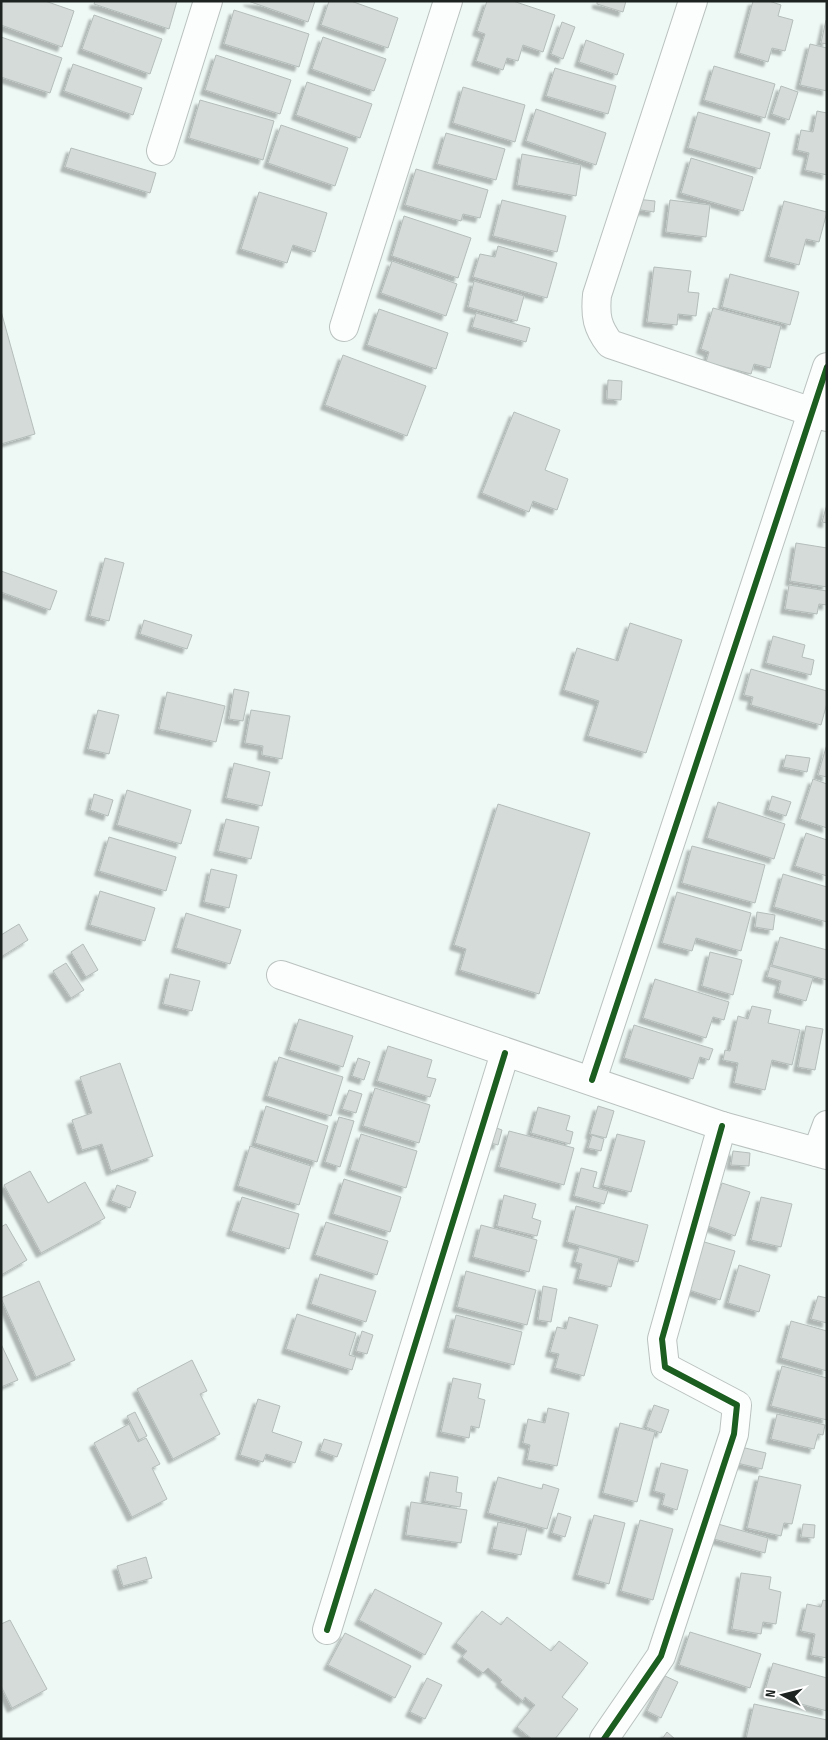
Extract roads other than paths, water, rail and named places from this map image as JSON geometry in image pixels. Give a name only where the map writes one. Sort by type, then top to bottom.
[{"type":"street","points":[[161,151],[208,1]]},
{"type":"street","points":[[344,327],[448,1]]},
{"type":"street","points":[[693,1],[598,295],[595,312],[600,332],[610,344],[819,414]]},
{"type":"street","points":[[592,1080],[819,414],[827,367]]},
{"type":"street","points":[[281,975],[722,1126],[822,1153],[827,1125]]},
{"type":"street","points":[[327,1630],[505,1053]]},
{"type":"street","points":[[604,1739],[661,1656],[734,1434],[737,1405],[665,1367],[662,1338],[722,1126]]}]
